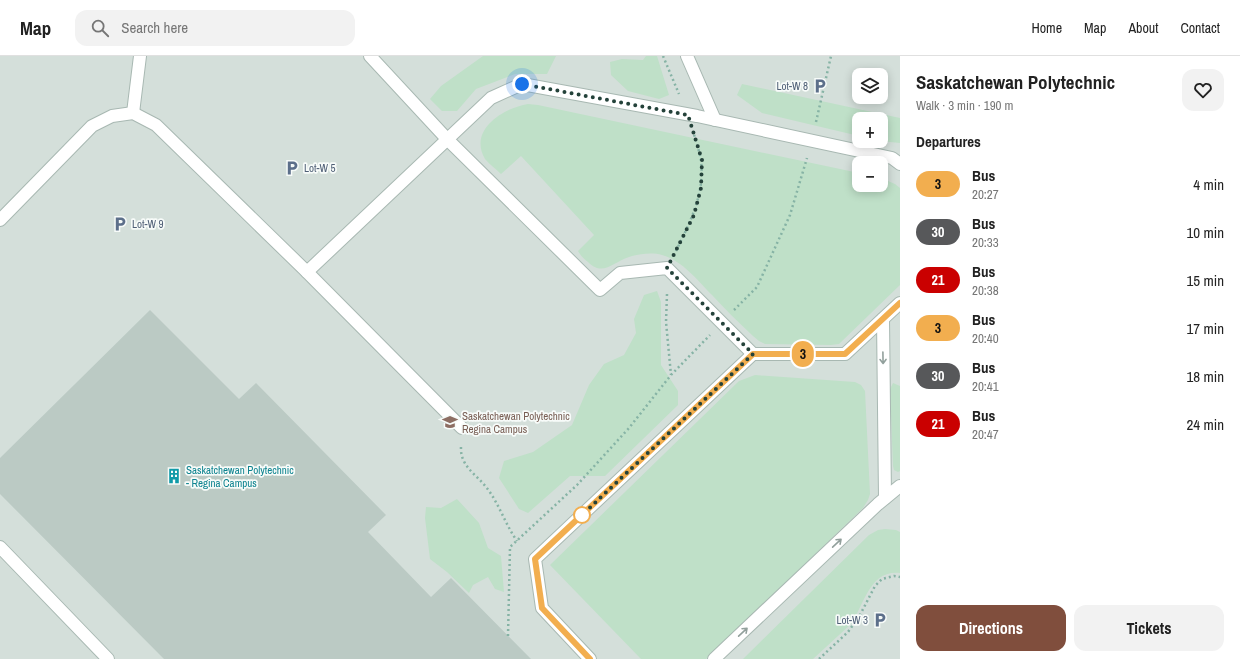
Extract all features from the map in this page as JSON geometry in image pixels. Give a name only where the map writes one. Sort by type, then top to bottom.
[{"type":"lane","points":[[133,113],[140,56]]},
{"type":"lane","points":[[370,56],[447,139],[600,290],[620,273],[667,268],[753,354]]},
{"type":"lane","points":[[687,56],[715,120]]},
{"type":"lane","points":[[307,272],[490,98],[522,84],[715,120],[892,158],[900,164]]},
{"type":"lane","points":[[0,220],[92,126],[112,116],[133,113],[156,125],[307,272],[462,428]]},
{"type":"lane","points":[[590,659],[542,608],[535,559],[753,354],[845,354],[900,303]]},
{"type":"lane","points":[[883,319],[885,498]]},
{"type":"lane","points":[[714,659],[885,498],[900,486]]},
{"type":"lane","points":[[0,547],[108,659]]},
{"type":"path","points":[[663,56],[688,115],[702,160],[701,188],[694,215],[667,268],[666,322],[671,375]]},
{"type":"path","points":[[508,636],[510,547],[577,485],[629,428],[671,375],[757,287],[790,215],[812,141],[831,56]]},
{"type":"path","points":[[462,428],[461,451],[464,463],[487,487],[517,541]]},
{"type":"path","points":[[819,659],[848,632],[860,615],[875,586],[882,579],[894,576],[900,577]]},
{"type":"shaded area","name":"Saskatchewan Polytechnic Regina Campus","points":[[0,56],[900,56],[900,659],[0,659]]},
{"type":"green space","points":[[483,56],[556,56],[547,74],[515,74],[476,89],[457,111],[442,111],[430,99],[441,86]]},
{"type":"green space","points":[[646,56],[657,56],[669,95],[659,99],[628,91],[611,75],[610,62],[622,59],[643,60]]},
{"type":"green space","points":[[742,84],[872,112],[852,112],[852,134],[762,113],[737,95]]},
{"type":"green space","points":[[528,104],[538,105],[852,172],[852,192],[888,192],[888,181],[895,184],[900,188],[900,285],[839,344],[765,344],[753,336],[683,266],[670,258],[658,254],[645,254],[623,259],[608,267],[598,268],[593,266],[578,251],[594,235],[521,156],[501,174],[485,159],[481,148],[481,139],[485,130],[491,122],[499,116],[518,106]]},
{"type":"green space","points":[[888,115],[900,118],[900,143],[888,142]]},
{"type":"green space","points":[[657,291],[661,302],[661,365],[678,391],[678,405],[605,476],[570,476],[528,513],[519,509],[499,478],[504,461],[533,452],[572,425],[589,385],[604,364],[624,355],[636,333],[634,319],[644,295]]},
{"type":"green space","points":[[755,375],[855,382],[861,385],[865,391],[870,494],[868,500],[863,508],[706,659],[641,659],[550,565],[739,381]]},
{"type":"green space","points":[[893,383],[900,386],[900,471],[898,472],[894,470],[893,466],[890,389]]},
{"type":"green space","points":[[457,499],[479,523],[488,548],[501,556],[504,592],[495,589],[488,577],[473,585],[469,593],[447,572],[430,559],[425,518],[426,507],[441,508]]},
{"type":"green space","points":[[885,529],[900,532],[900,573],[881,577],[869,590],[851,624],[813,659],[743,659],[869,535],[878,530]]},
{"type":"building","name":"Saskatchewan Polytechnic - Regina Campus","points":[[150,310],[239,399],[256,383],[386,515],[368,532],[431,597],[451,578],[531,659],[164,659],[0,494],[0,458]]},
{"type":"bus line","name":"3","points":[[590,659],[542,608],[535,559],[753,354],[845,354],[900,303]]},
{"type":"place","name":"Lot-W 8","points":[[820,86]]},
{"type":"place","name":"Lot-W 5","points":[[292,168]]},
{"type":"place","name":"Lot-W 9","points":[[120,224]]},
{"type":"place","name":"Saskatchewan Polytechnic Regina Campus","points":[[450,422]]},
{"type":"place","name":"Saskatchewan Polytechnic - Regina Campus","points":[[174,476]]},
{"type":"place","name":"Lot-W 3","points":[[880,620]]},
{"type":"route","points":[[522,84],[688,115],[702,160],[701,188],[694,215],[667,268],[753,354],[582,515]]}]
